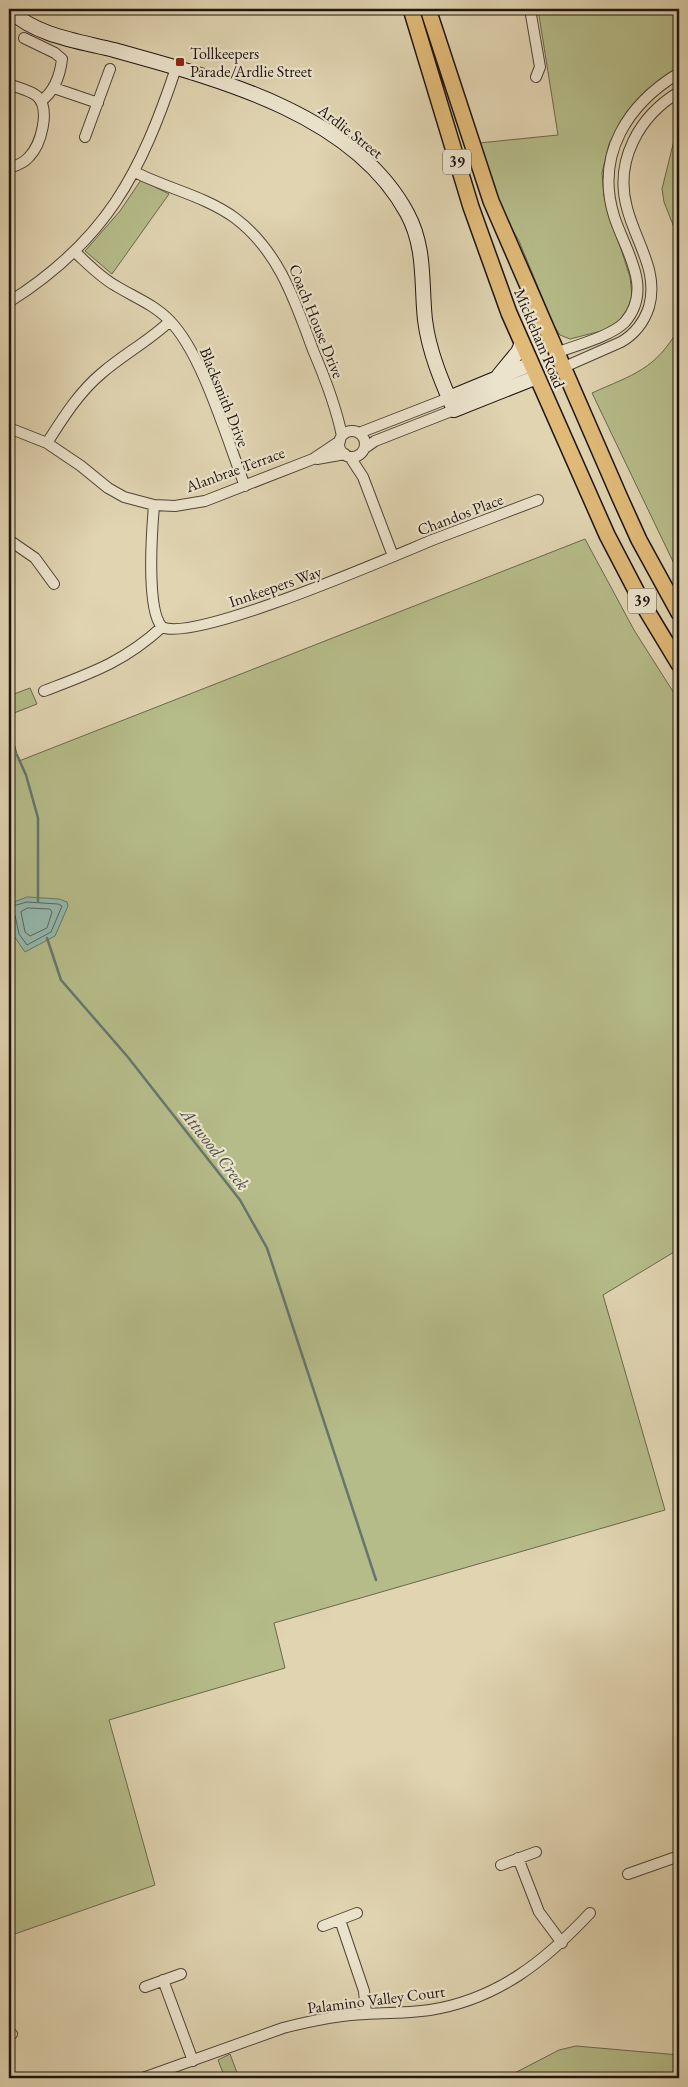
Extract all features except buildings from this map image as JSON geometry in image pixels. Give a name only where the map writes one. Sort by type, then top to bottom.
[{"type":"main road","name":"Mickleham Road","points":[[411,9],[471,207],[490,263],[522,343],[607,535],[648,613],[679,664]]},
{"type":"main road","name":"Mickleham Road","points":[[428,9],[491,202],[562,368],[639,540],[679,613]]},
{"type":"main road","points":[[534,371],[556,353]]},
{"type":"main road","points":[[534,371],[562,368]]},
{"type":"street","points":[[530,9],[540,67],[536,77]]},
{"type":"street","name":"Ardlie Street","points":[[9,10],[19,19],[42,30],[176,68],[271,100],[298,114],[350,148],[388,185],[408,214],[418,240],[423,264],[428,337],[452,404]]},
{"type":"street","points":[[24,38],[62,57],[52,93],[41,101]]},
{"type":"street","points":[[9,302],[46,277],[75,252],[109,212],[135,172],[158,121],[176,68]]},
{"type":"street","points":[[85,137],[110,69]]},
{"type":"street","points":[[556,353],[612,331],[624,323],[632,311],[639,288],[637,276],[614,215],[609,194],[609,170],[614,146],[625,122],[647,95],[679,73]]},
{"type":"street","points":[[9,84],[31,92],[41,101],[45,119],[34,150],[23,162],[9,168]]},
{"type":"street","points":[[54,88],[98,103]]},
{"type":"street","points":[[562,368],[621,342],[629,337],[645,319],[652,294],[652,272],[627,208],[624,188],[625,164],[632,142],[643,122],[661,104],[679,92]]},
{"type":"street","name":"Coach House Drive","points":[[135,172],[158,184],[216,206],[246,227],[265,247],[287,282],[337,412],[348,435]]},
{"type":"street","name":"Blacksmith Drive","points":[[75,252],[99,275],[148,303],[170,321],[186,343],[198,366],[244,486]]},
{"type":"street","points":[[47,444],[74,403],[88,386],[117,361],[154,336],[170,321]]},
{"type":"street","points":[[495,378],[518,352],[522,343]]},
{"type":"street","name":"Alanbrae Terrace","points":[[313,459],[355,453],[452,404],[534,371]]},
{"type":"street","name":"Alanbrae Terrace","points":[[9,428],[47,444],[81,466],[108,488],[124,497],[154,506],[191,504],[313,459],[348,435],[452,404],[495,378],[534,371]]},
{"type":"street","points":[[348,435],[365,440],[355,453],[340,449],[348,435]]},
{"type":"street","points":[[355,453],[393,556]]},
{"type":"street","name":"Chandos Place","points":[[393,556],[538,500]]},
{"type":"street","points":[[44,691],[113,664],[135,651],[162,627],[156,615],[151,555],[154,506]]},
{"type":"street","points":[[9,540],[35,558],[54,584]]},
{"type":"street","name":"Innkeepers Way","points":[[162,627],[173,629],[234,616],[337,581],[393,556]]},
{"type":"street","points":[[501,1864],[536,1852]]},
{"type":"street","points":[[628,1874],[679,1856]]},
{"type":"street","points":[[518,1858],[539,1912],[562,1943]]},
{"type":"street","name":"Palamino Valley Court","points":[[143,2078],[283,2028],[333,2017],[431,2010],[464,2002],[529,1970],[562,1943],[590,1912]]},
{"type":"street","points":[[323,1926],[357,1913]]},
{"type":"street","points":[[340,1920],[364,1990],[366,2014]]},
{"type":"street","points":[[145,1987],[181,1974]]},
{"type":"street","points":[[163,1980],[193,2061]]},
{"type":"green space","points":[[538,9],[679,9],[679,71],[638,99],[623,118],[609,144],[602,173],[604,196],[630,277],[632,295],[628,310],[619,322],[609,329],[570,339],[560,335],[554,326],[519,241],[497,203],[479,143],[558,135]]},
{"type":"green space","points":[[678,124],[679,240],[664,202],[662,189]]},
{"type":"green space","points":[[141,180],[169,194],[112,274],[85,251],[120,211]]},
{"type":"green space","points":[[679,328],[679,574],[592,393],[632,375],[652,362],[670,342]]},
{"type":"green space","points":[[585,539],[634,630],[679,701],[679,1249],[603,1295],[665,1510],[274,1623],[285,1668],[109,1720],[155,1885],[9,1936],[9,725],[19,761]]},
{"type":"green space","points":[[30,688],[37,704],[9,715],[9,696]]},
{"type":"green space","points":[[576,2046],[679,2055],[679,2078],[505,2078],[559,2050]]},
{"type":"green space","points":[[230,2054],[239,2078],[225,2078],[218,2060]]},
{"type":"water","points":[[27,897],[59,899],[67,902],[68,906],[55,936],[25,952],[14,936],[9,904]]},
{"type":"waterway","name":"Attwood Creek","points":[[17,755],[26,775],[38,818],[38,901]]},
{"type":"waterway","name":"Attwood Creek","points":[[47,938],[61,980],[127,1056],[240,1200],[267,1248],[376,1580]]},
{"type":"place","name":"Tollkeepers Parade/Ardlie Street","points":[[180,62]]}]
